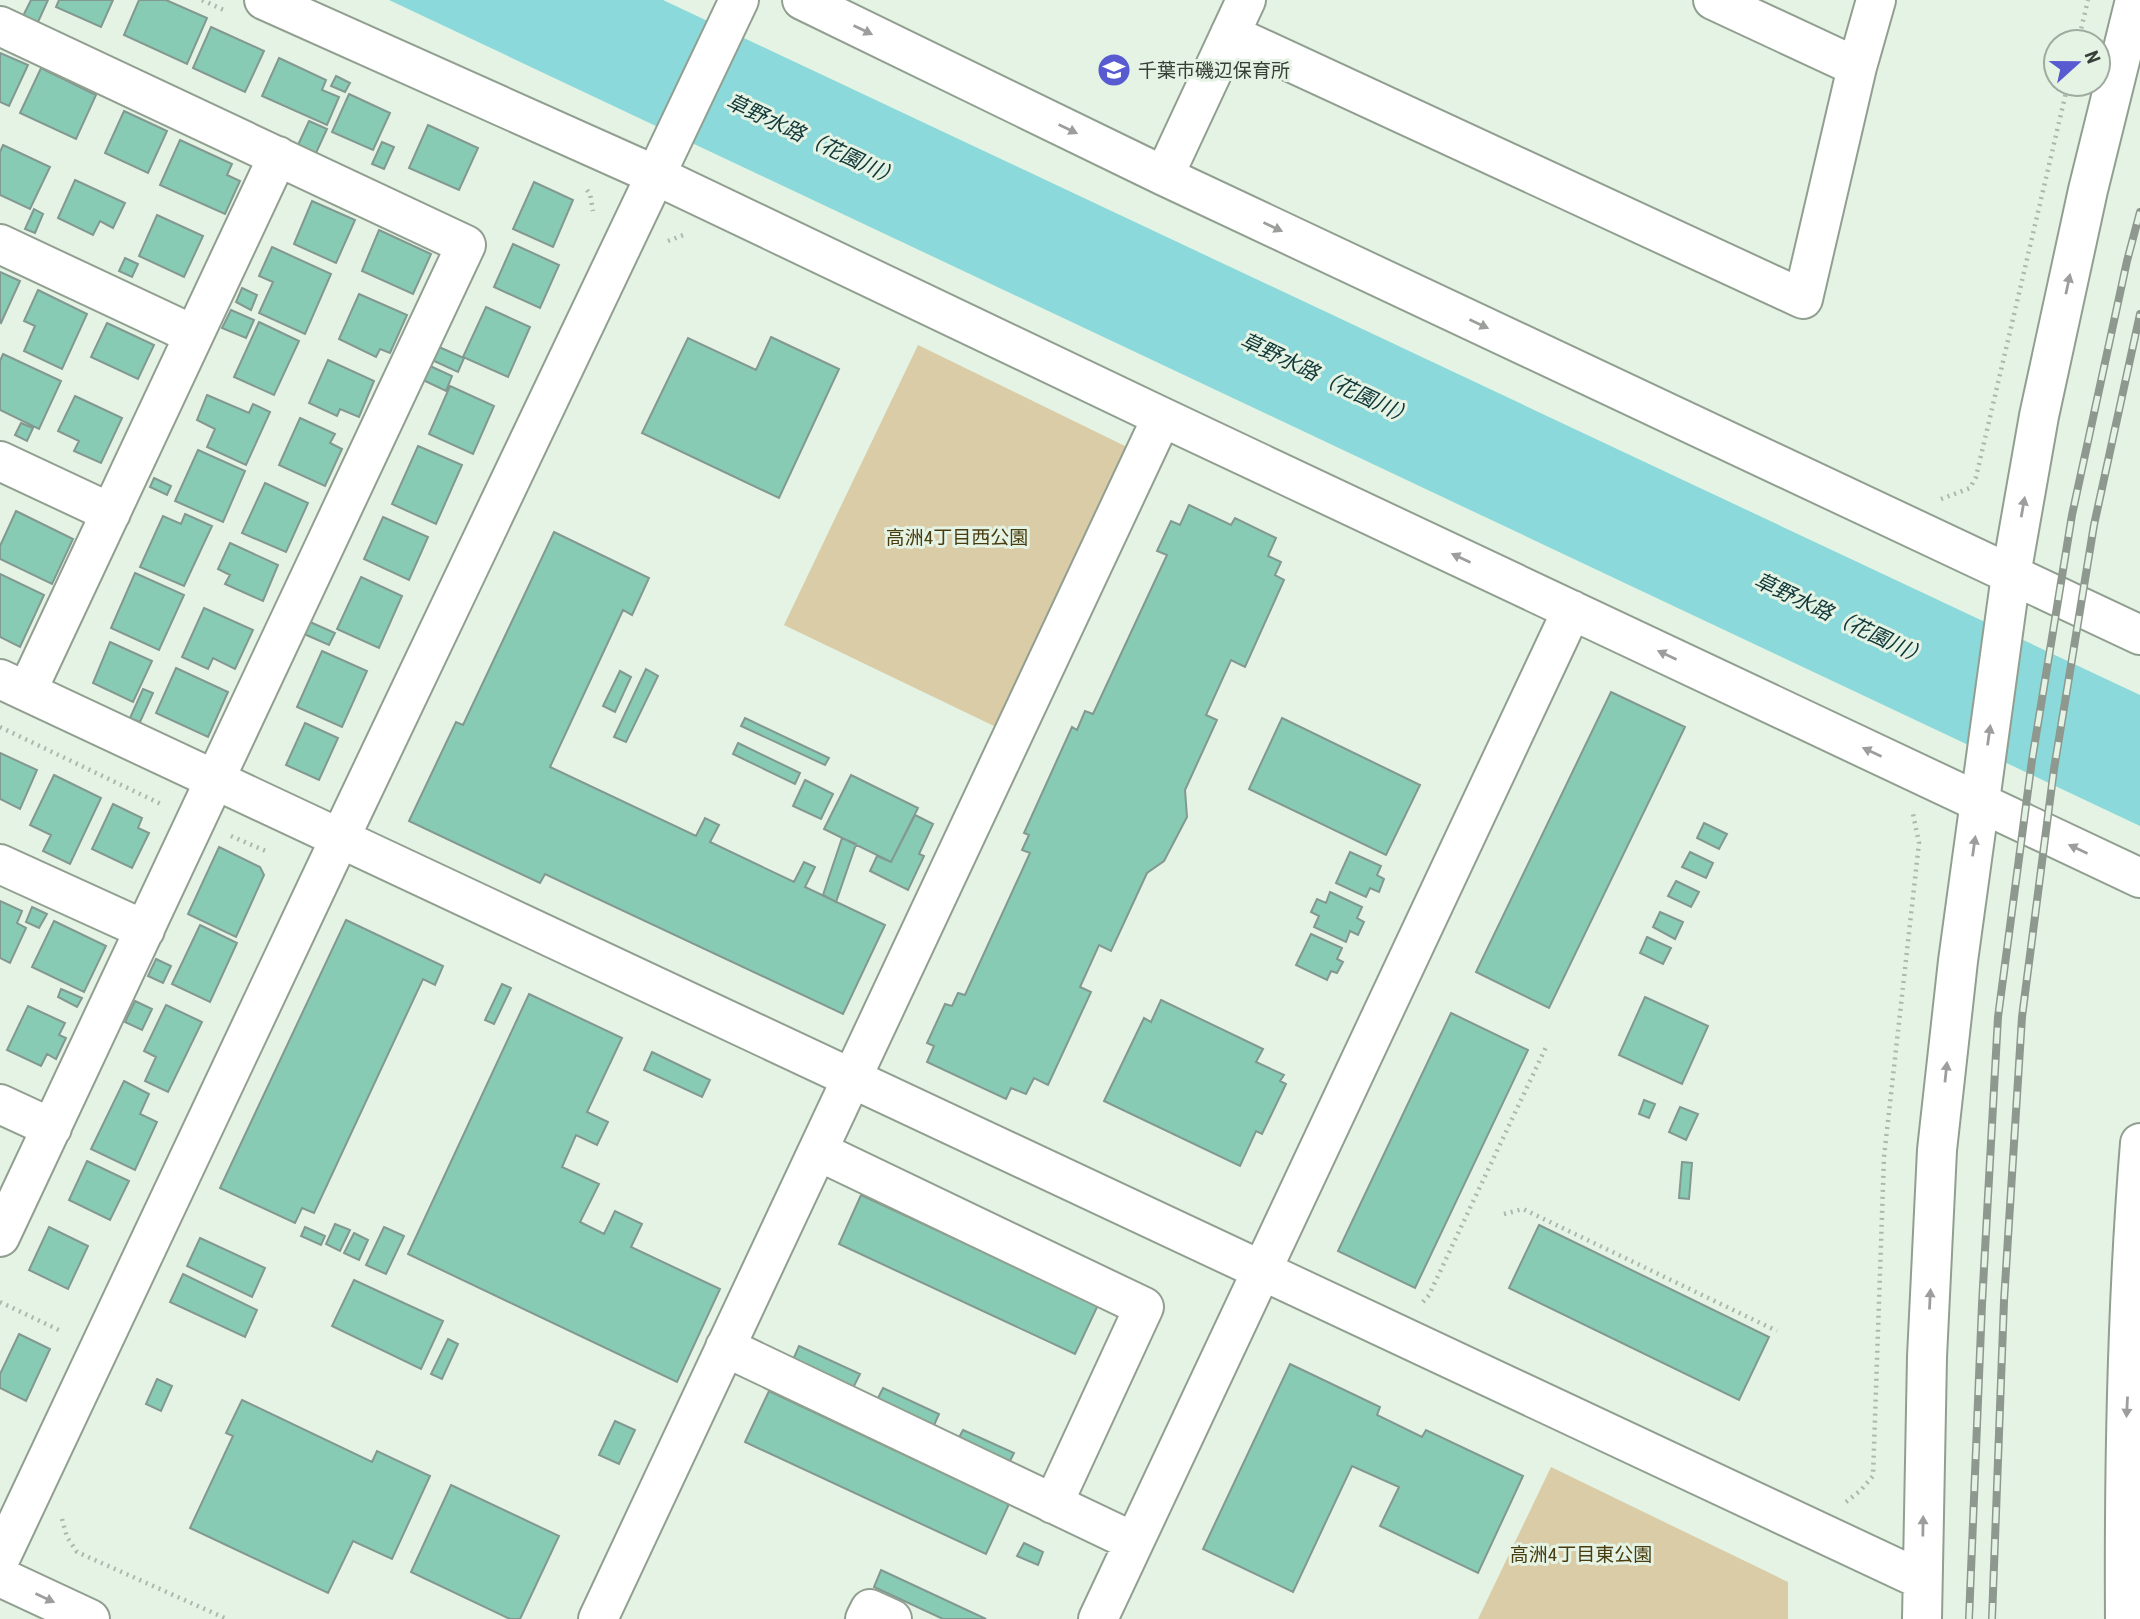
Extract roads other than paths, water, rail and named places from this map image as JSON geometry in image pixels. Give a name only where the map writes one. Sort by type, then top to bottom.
[{"type":"street","points":[[264,0],[655,175],[1162,417],[2140,877]]},
{"type":"street","points":[[0,1559],[739,0]]},
{"type":"street","points":[[802,0],[1164,176],[2140,635]]},
{"type":"street","points":[[1164,176],[1246,0]]},
{"type":"street","points":[[1713,0],[1857,67]]},
{"type":"street","points":[[1230,34],[1803,299],[1857,67],[1876,0]]},
{"type":"street","points":[[1922,1619],[1927,1357],[1937,1150],[1958,961],[2011,575],[2039,416],[2088,190],[2134,0]]},
{"type":"street","points":[[0,26],[466,245],[0,1237]]},
{"type":"street","points":[[278,156],[111,513],[14,685],[1922,1580]]},
{"type":"street","points":[[0,244],[194,335]]},
{"type":"street","points":[[601,1618],[1162,417]]},
{"type":"street","points":[[0,461],[111,513]]},
{"type":"street","points":[[1098,1619],[1572,610]]},
{"type":"street","points":[[0,864],[145,930]]},
{"type":"street","points":[[0,1104],[52,1128]]},
{"type":"street","points":[[2125,1619],[2124,1458],[2140,1143]]},
{"type":"street","points":[[818,1151],[1144,1307],[1053,1504]]},
{"type":"street","points":[[725,1348],[1134,1542]]},
{"type":"street","points":[[0,1577],[90,1619]]},
{"type":"street","points":[[865,1619],[870,1609],[892,1619]]},
{"type":"water","name":"草野水路（花園川）","points":[[389,0],[663,0],[2140,695],[2140,826]]},
{"type":"railway","points":[[1969,1619],[1982,1304],[1998,1017],[2032,760],[2072,515],[2140,212]]},
{"type":"railway","points":[[1992,1619],[2004,1301],[2022,1017],[2054,769],[2094,525],[2140,314]]},
{"type":"place","name":"千葉市磯辺保育所","points":[[1114,70]]},
{"type":"park label","name":"高洲4丁目西公園","points":[[957,537]]},
{"type":"park label","name":"高洲4丁目東公園","points":[[1581,1554]]}]
